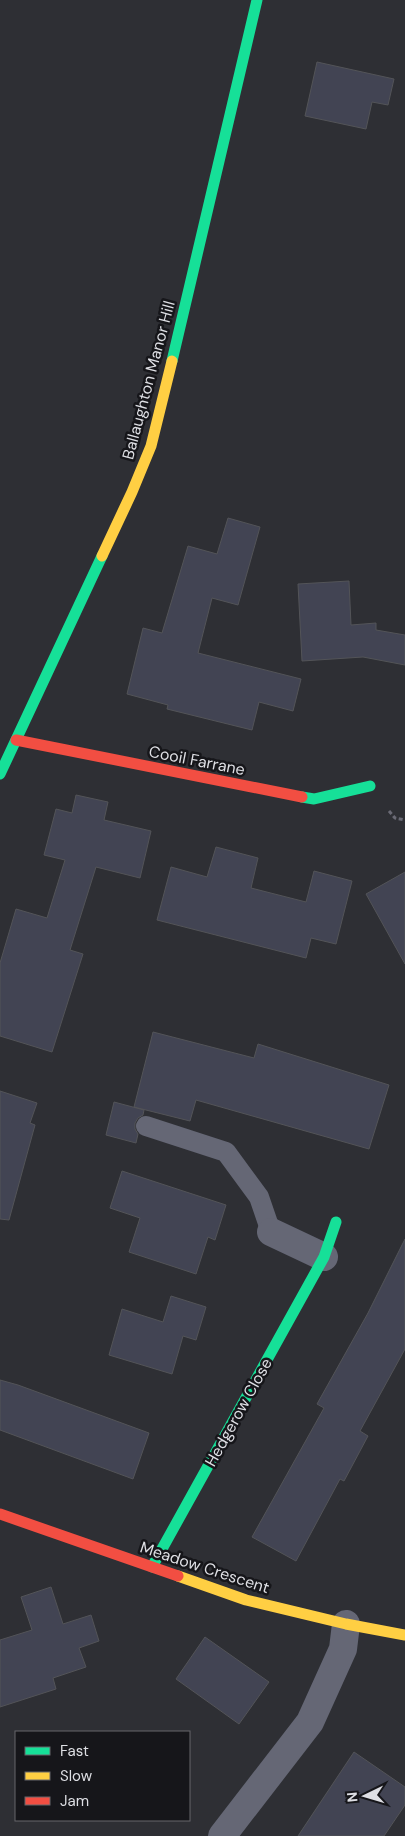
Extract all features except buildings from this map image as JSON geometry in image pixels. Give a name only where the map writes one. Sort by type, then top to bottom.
[{"type":"street","name":"Ballaughton Manor Hill","points":[[0,774],[132,492],[151,446],[257,0]]},
{"type":"street","name":"Cooil Farrane","points":[[16,740],[314,799],[370,786]]},
{"type":"street","name":"Hedgerow Close","points":[[152,1567],[324,1257],[336,1222]]},
{"type":"street","points":[[271,1232],[324,1257]]},
{"type":"street","name":"Meadow Crescent","points":[[0,1514],[246,1600],[346,1624],[405,1635]]},
{"type":"street","points":[[222,1836],[310,1722],[343,1649],[346,1624]]},
{"type":"lane","points":[[146,1126],[226,1152],[258,1198],[271,1232]]},
{"type":"traffic: fast","points":[[172,361],[257,0]]},
{"type":"traffic: fast","points":[[0,774],[102,556]]},
{"type":"traffic: fast","points":[[302,797],[314,799],[370,786]]},
{"type":"traffic: fast","points":[[152,1567],[324,1257],[336,1222]]},
{"type":"traffic: slow","points":[[102,556],[151,446],[172,361]]},
{"type":"traffic: slow","points":[[178,1576],[246,1600],[346,1624],[405,1635]]},
{"type":"traffic: jam","points":[[16,740],[302,797]]},
{"type":"traffic: jam","points":[[0,1514],[178,1576]]}]
